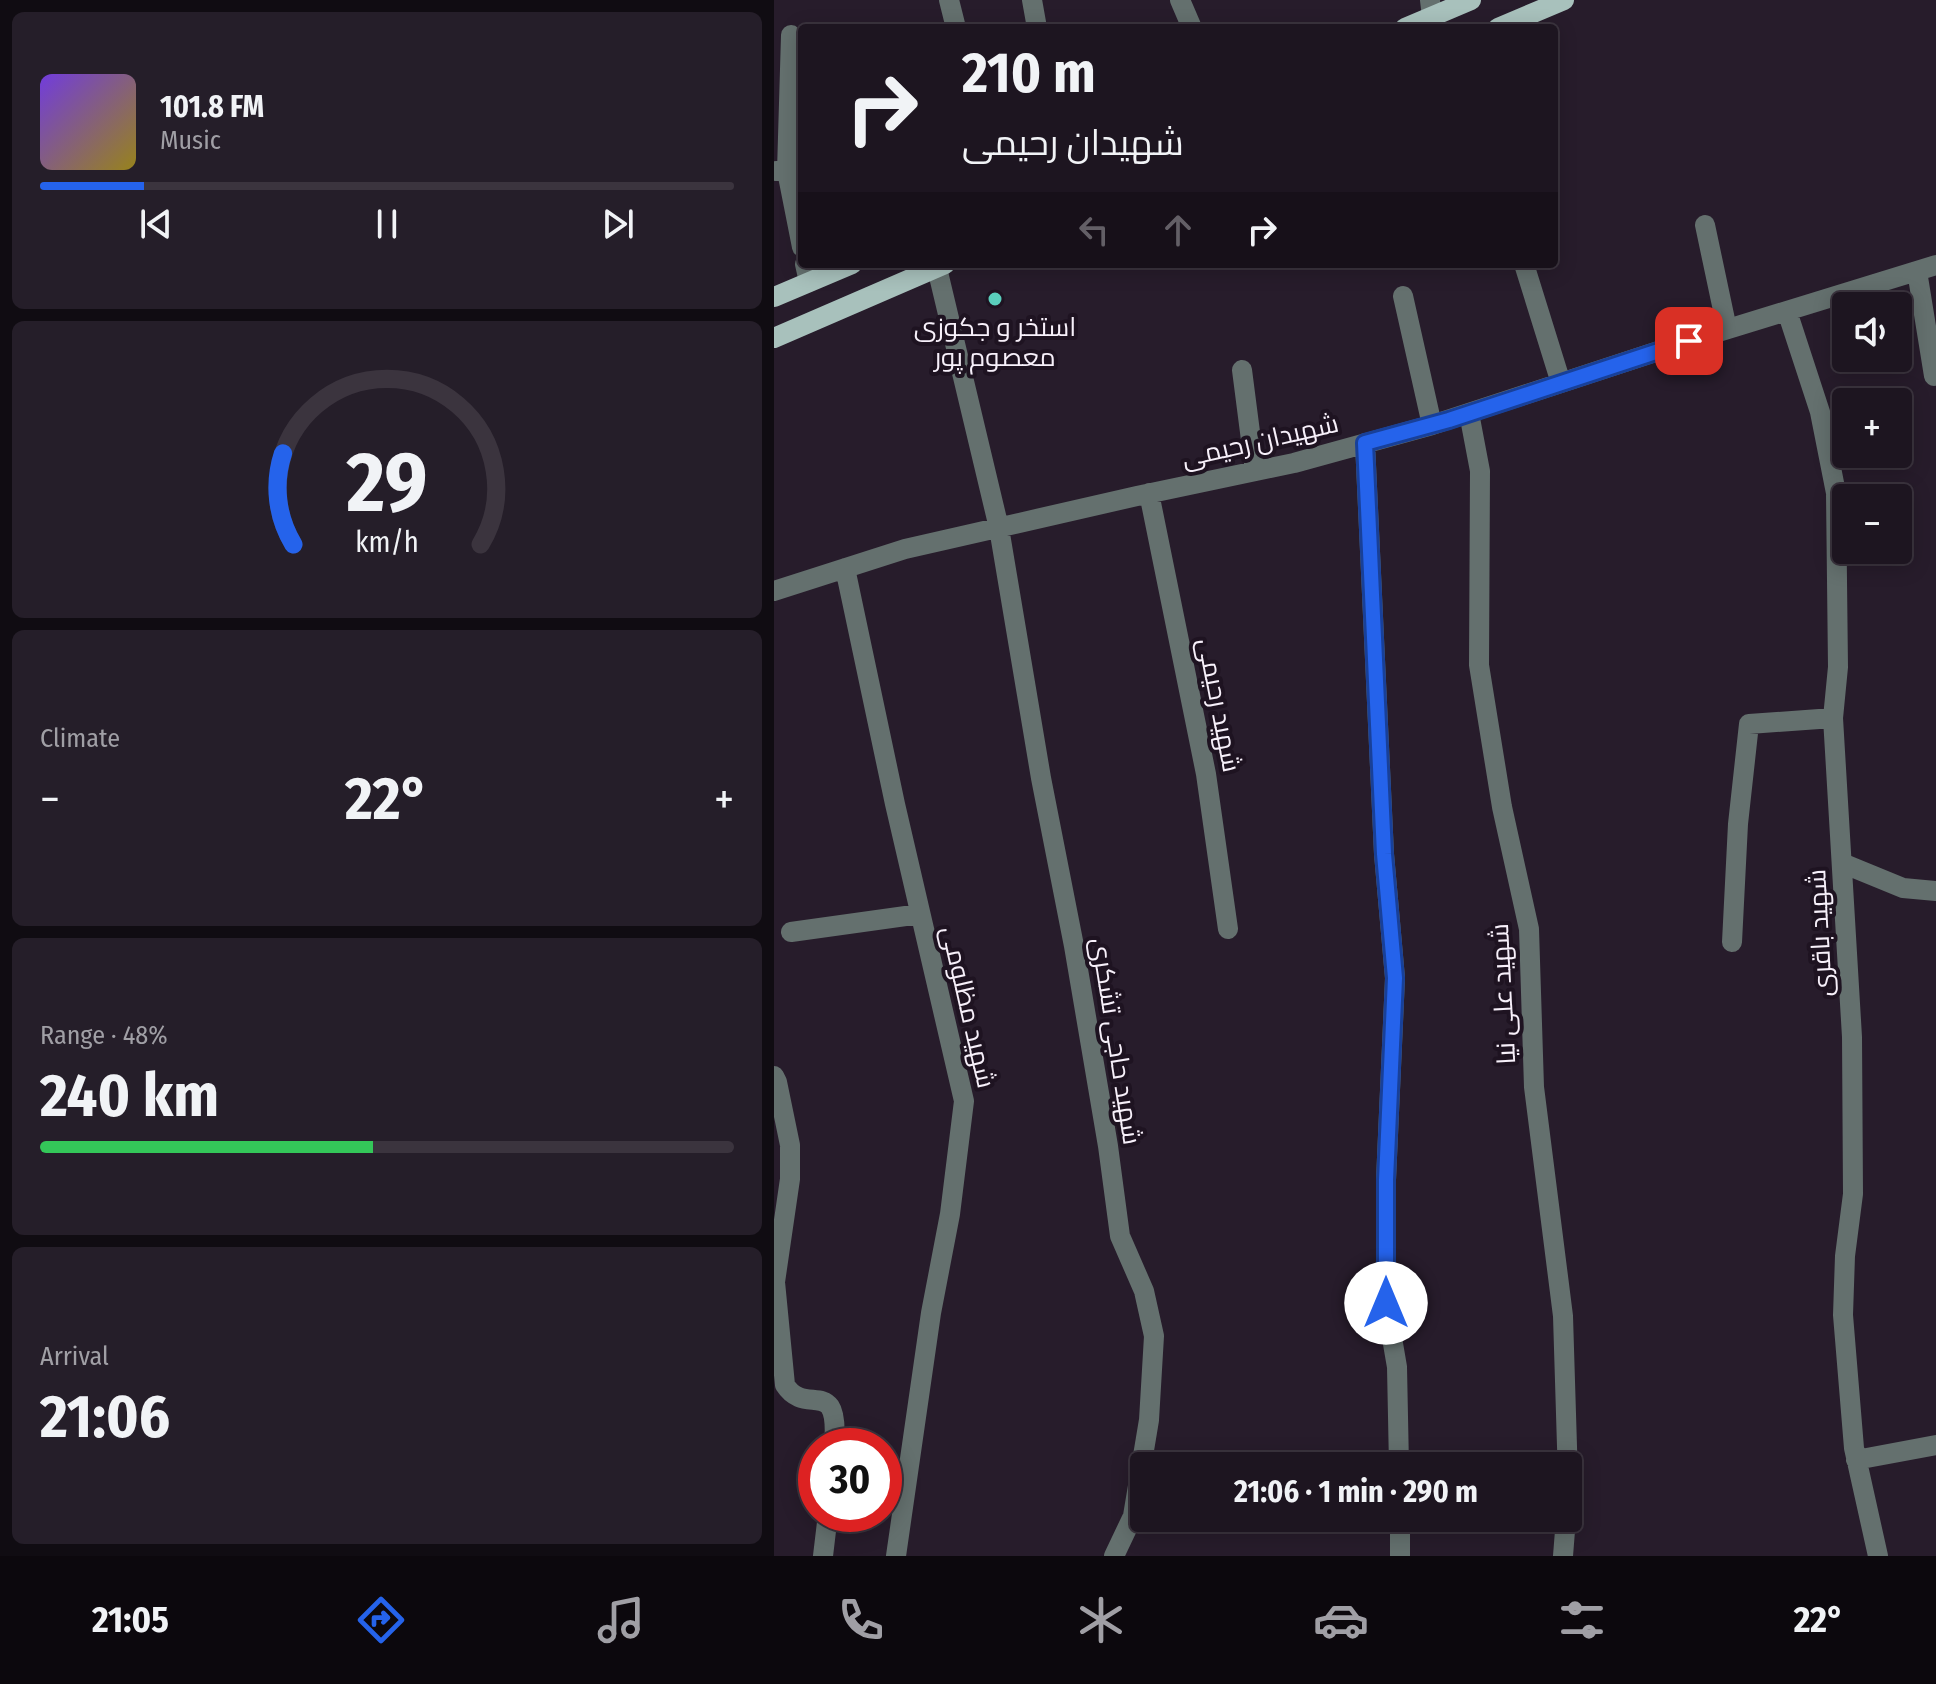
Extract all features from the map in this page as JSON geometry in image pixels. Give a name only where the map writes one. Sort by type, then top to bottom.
[{"type":"main road","points":[[1410,24],[1431,8],[1471,0]]},
{"type":"main road","points":[[1507,24],[1564,0]]},
{"type":"main road","points":[[774,297],[807,273],[832,268]]},
{"type":"main road","points":[[774,338],[936,268]]},
{"type":"street","points":[[949,0],[955,24]]},
{"type":"street","points":[[1032,0],[1036,24]]},
{"type":"street","points":[[1180,0],[1190,24]]},
{"type":"street","points":[[791,35],[781,171],[798,233]]},
{"type":"street","points":[[1705,225],[1727,329]]},
{"type":"street","name":"شهید حاجی تشکری","points":[[941,268],[999,528],[1041,778],[1074,946],[1120,1236],[1144,1291],[1154,1336],[1149,1420],[1133,1516],[1114,1556]]},
{"type":"street","points":[[1525,268],[1561,383]]},
{"type":"street","points":[[1927,268],[1934,376]]},
{"type":"street","name":"شهیدان رحیمی","points":[[774,591],[905,549],[1255,471],[1432,425],[1927,268]]},
{"type":"street","points":[[1403,296],[1432,425]]},
{"type":"street","name":"شهید باقری","points":[[1787,311],[1820,412],[1836,493],[1838,667],[1833,718],[1852,1037],[1853,1178],[1843,1315],[1856,1460],[1878,1556]]},
{"type":"street","points":[[1242,370],[1255,471]]},
{"type":"street","name":"شهید علی نیا","points":[[1469,413],[1480,471],[1479,665],[1502,807],[1529,929],[1534,1087],[1563,1316],[1567,1452]]},
{"type":"street","points":[[1365,443],[1384,854],[1395,978],[1386,1180],[1386,1303],[1397,1367],[1399,1452]]},
{"type":"street","name":"شهید رحیمی","points":[[1149,493],[1206,774],[1228,929]]},
{"type":"street","name":"شهید مظلومی","points":[[845,568],[964,1101],[950,1214],[931,1313],[896,1556]]},
{"type":"street","points":[[1732,942],[1738,824],[1749,724],[1833,718]]},
{"type":"street","points":[[1842,863],[1903,888],[1936,891]]},
{"type":"street","points":[[791,932],[920,914]]},
{"type":"street","points":[[774,1076],[790,1145],[790,1179],[775,1282],[785,1385],[790,1394],[823,1399],[830,1404],[834,1428]]},
{"type":"street","points":[[1856,1460],[1936,1445]]},
{"type":"street","points":[[823,1556],[826,1532]]},
{"type":"street","points":[[1400,1532],[1400,1556]]},
{"type":"street","points":[[1563,1556],[1565,1532]]},
{"type":"place","name":"استخر و جکوزی معصوم پور","points":[[995,299]]},
{"type":"route","points":[[1386,1303],[1386,1180],[1395,978],[1384,854],[1365,443],[1449,420],[1689,341]]}]
